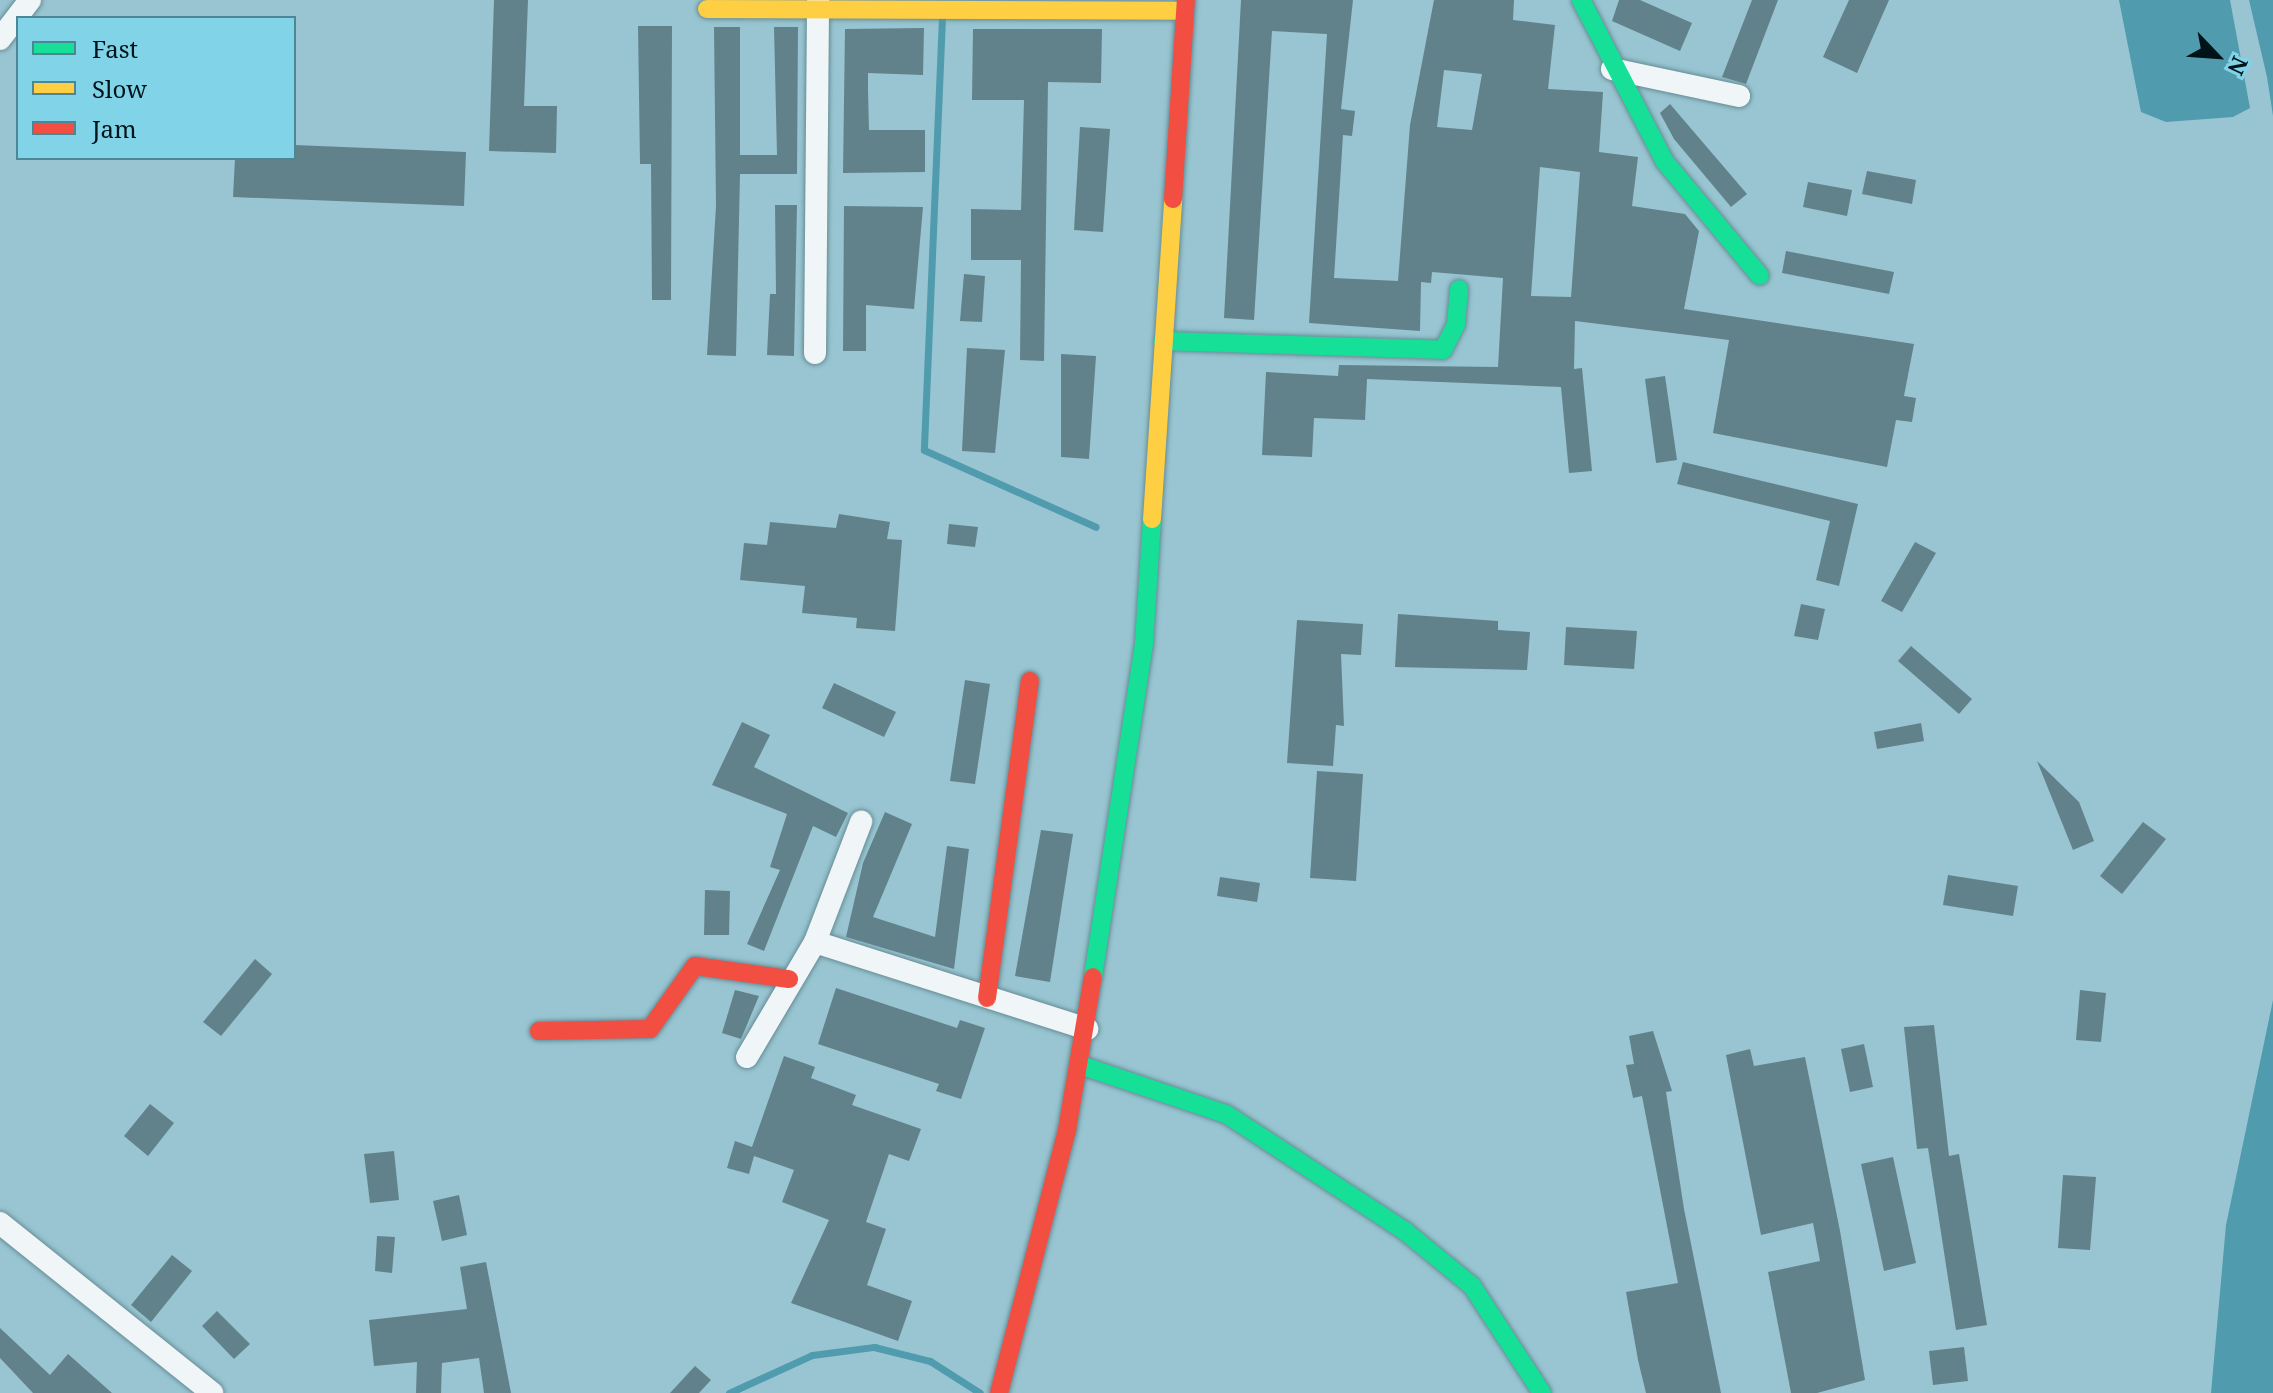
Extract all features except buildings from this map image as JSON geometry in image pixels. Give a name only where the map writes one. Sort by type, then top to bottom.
[{"type":"street","points":[[18,16],[30,0]]},
{"type":"street","points":[[1581,0],[1612,69],[1665,162],[1760,276]]},
{"type":"street","points":[[815,353],[818,6]]},
{"type":"street","points":[[707,9],[1185,6],[1144,643],[1087,1029],[999,1393]]},
{"type":"street","points":[[0,39],[16,18]]},
{"type":"street","points":[[1612,69],[1739,96]]},
{"type":"street","points":[[1163,341],[1443,350],[1456,324],[1459,289]]},
{"type":"street","points":[[987,998],[1030,681]]},
{"type":"street","points":[[747,1057],[789,979],[815,942],[861,822]]},
{"type":"street","points":[[815,942],[1087,1029]]},
{"type":"street","points":[[539,1031],[650,1029],[695,966],[789,979]]},
{"type":"street","points":[[1080,1065],[1226,1114],[1406,1232],[1472,1286],[1542,1393]]},
{"type":"street","points":[[0,1223],[212,1393]]},
{"type":"water","points":[[2119,0],[2230,0],[2250,108],[2233,117],[2166,122],[2141,112]]},
{"type":"water","points":[[2249,0],[2273,0],[2273,116],[2267,77]]},
{"type":"water","points":[[2273,1000],[2273,1393],[2211,1393],[2226,1225]]},
{"type":"waterway","points":[[942,17],[924,450],[1096,527]]},
{"type":"waterway","points":[[729,1393],[812,1355],[874,1347],[930,1361],[980,1393]]},
{"type":"traffic: fast","points":[[1581,0],[1665,162],[1760,276]]},
{"type":"traffic: fast","points":[[1163,341],[1443,350],[1456,324],[1459,289]]},
{"type":"traffic: fast","points":[[1093,977],[1144,643],[1152,519]]},
{"type":"traffic: fast","points":[[1080,1065],[1226,1114],[1406,1232],[1472,1286],[1542,1393]]},
{"type":"traffic: slow","points":[[707,9],[1185,11]]},
{"type":"traffic: slow","points":[[1152,519],[1173,199]]},
{"type":"traffic: jam","points":[[1173,199],[1186,0]]},
{"type":"traffic: jam","points":[[987,998],[1030,681]]},
{"type":"traffic: jam","points":[[539,1031],[650,1029],[695,966],[789,979]]},
{"type":"traffic: jam","points":[[999,1393],[1067,1130],[1093,977]]}]
